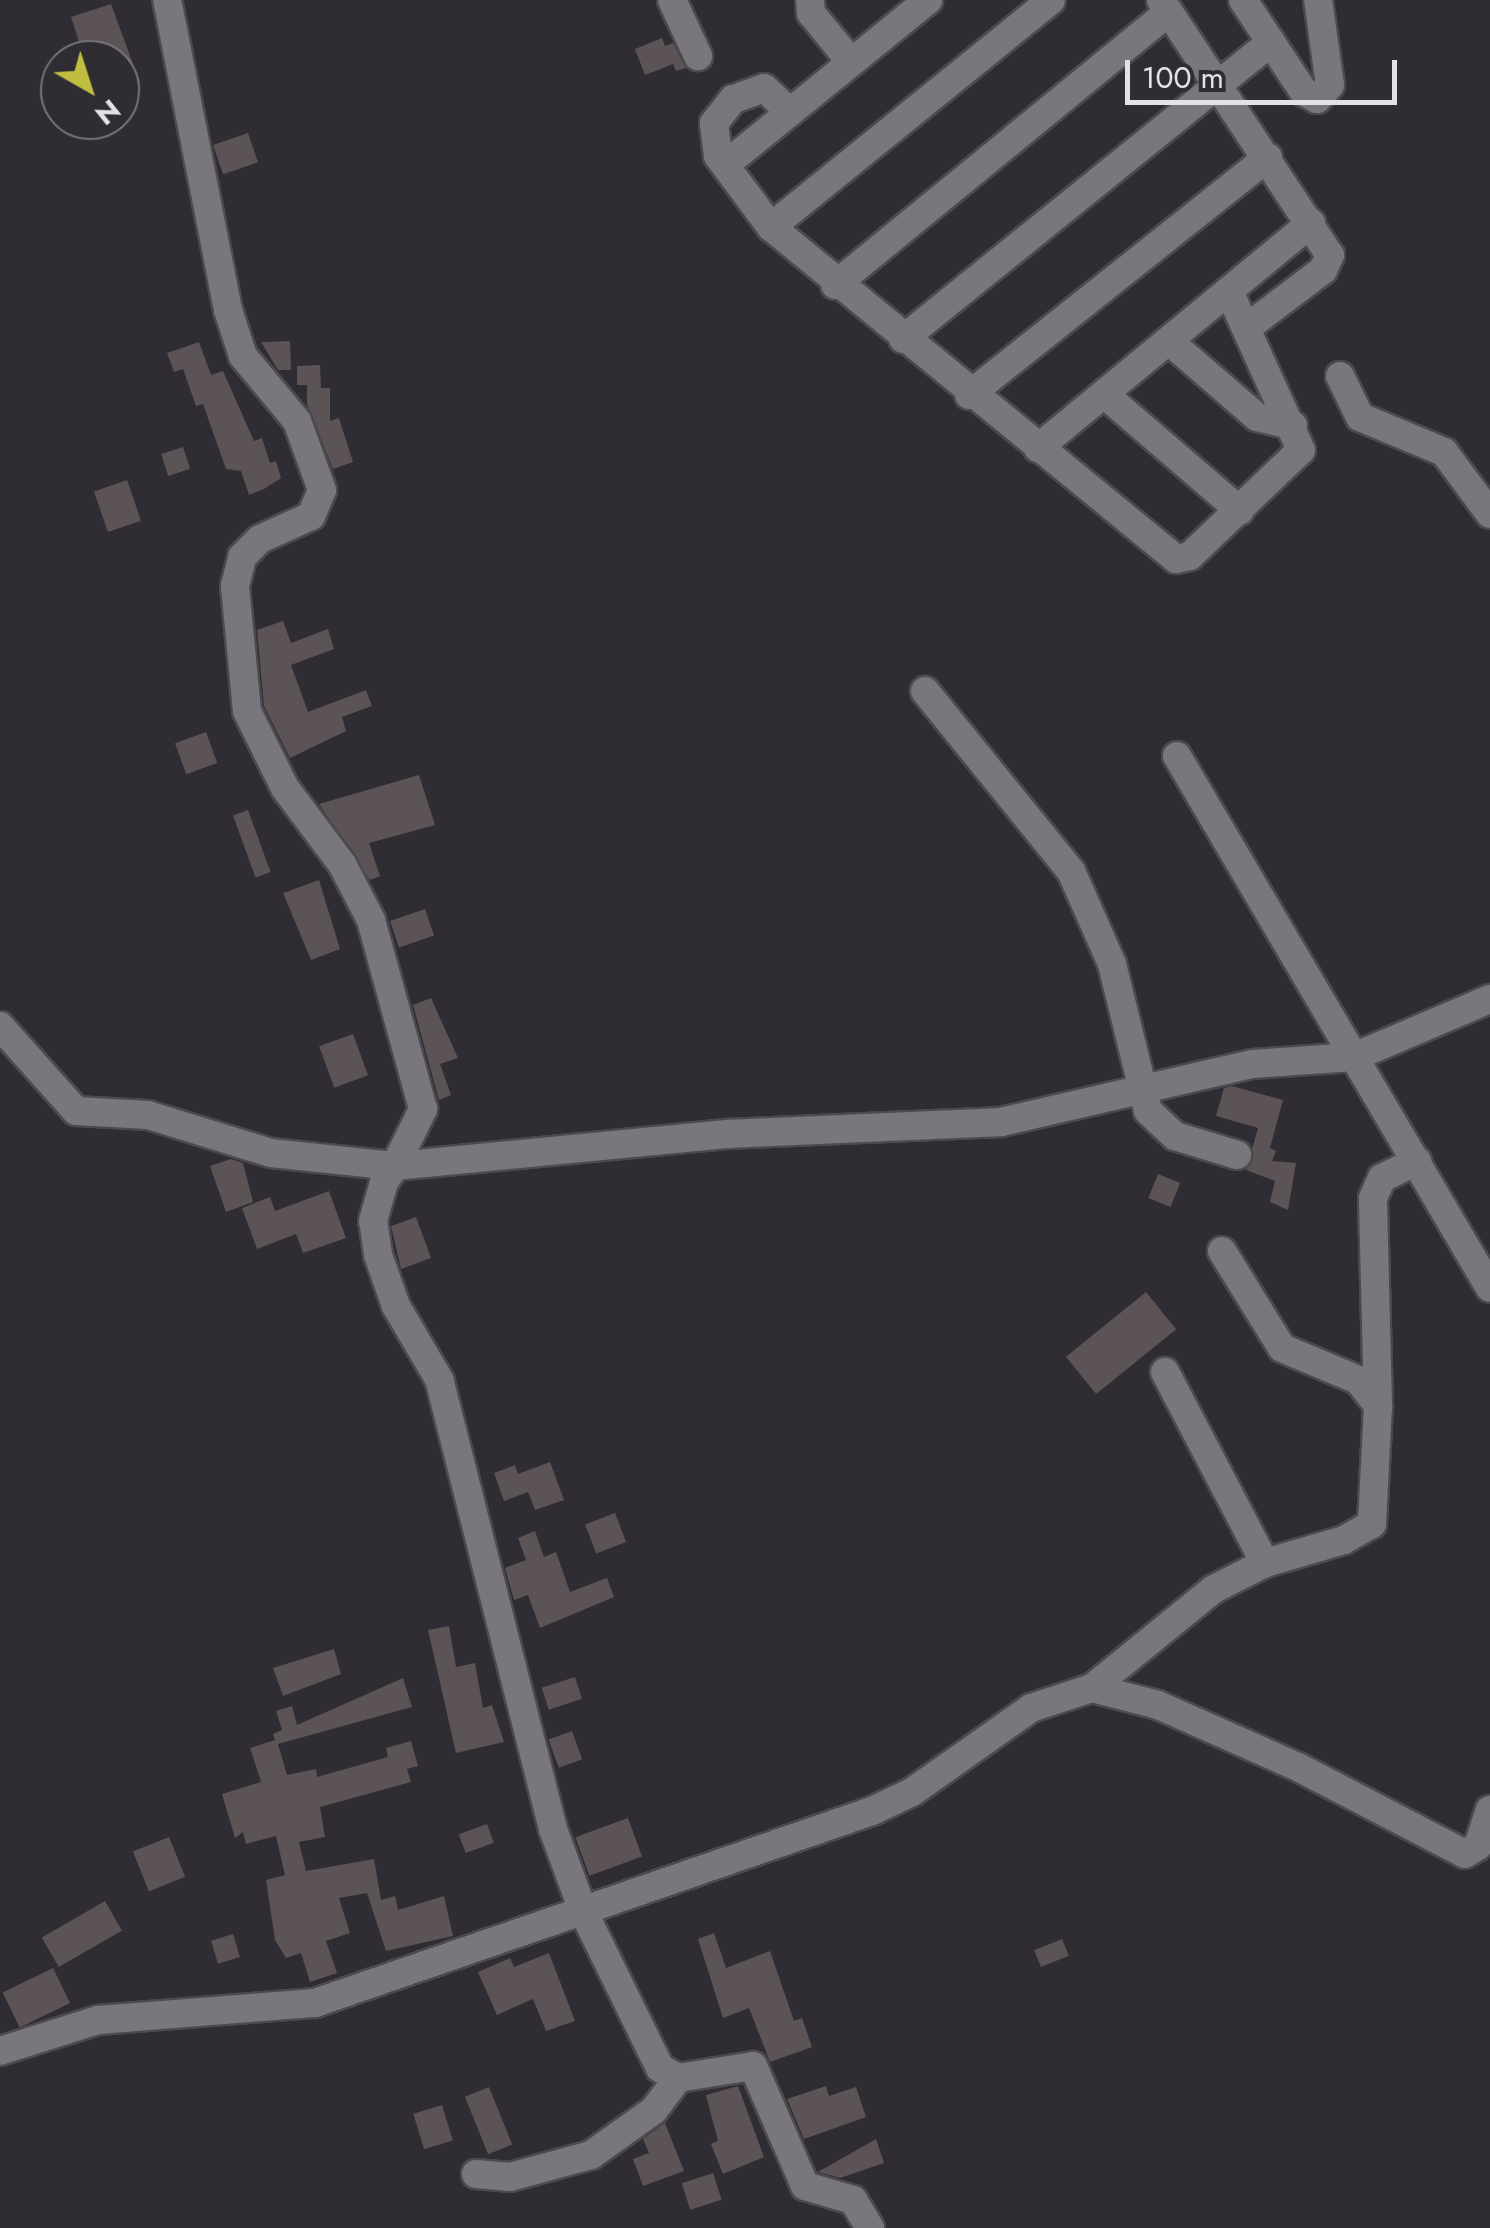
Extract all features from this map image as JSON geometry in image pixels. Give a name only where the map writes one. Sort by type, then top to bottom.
[{"type":"street","points":[[167,0],[228,310],[244,356],[297,422],[322,490],[310,516],[260,539],[242,556],[235,586],[242,688],[254,734],[342,864],[371,920],[423,1098],[419,1122],[376,1199],[378,1255],[396,1306],[440,1381],[552,1829],[583,1911],[651,2053],[678,2078]]},
{"type":"street","points":[[672,0],[698,56]]},
{"type":"street","points":[[810,0],[811,12],[851,62]]},
{"type":"street","points":[[725,165],[928,0]]},
{"type":"street","points":[[770,227],[1051,0]]},
{"type":"street","points":[[1244,0],[1304,92],[1327,94],[1318,0]]},
{"type":"street","points":[[835,285],[1165,6],[1330,255],[1327,264],[1249,326]]},
{"type":"street","points":[[903,340],[1272,42]]},
{"type":"street","points":[[790,112],[764,88],[726,104],[712,138],[725,165],[770,227],[969,395],[1176,559],[1190,556],[1300,454],[1293,425],[1229,291]]},
{"type":"street","points":[[969,395],[1268,157]]},
{"type":"street","points":[[1038,448],[1311,223]]},
{"type":"street","points":[[1169,340],[1257,417],[1293,425]]},
{"type":"street","points":[[1340,376],[1360,417],[1389,435],[1444,452],[1490,514]]},
{"type":"street","points":[[1104,394],[1240,511]]},
{"type":"street","points":[[925,691],[1070,871],[1112,964],[1142,1092],[1152,1118],[1174,1136],[1237,1155]]},
{"type":"street","points":[[1176,756],[1490,1288]]},
{"type":"street","points":[[0,1026],[76,1111],[148,1115],[271,1153],[394,1166],[788,1130],[928,1130],[1064,1111],[1252,1064],[1354,1057],[1490,999]]},
{"type":"street","points":[[0,2050],[98,2020],[314,2003],[872,1812],[912,1792],[1032,1708],[1092,1688],[1186,1606],[1265,1563],[1344,1540],[1372,1524],[1378,1406],[1373,1198],[1382,1178],[1417,1161]]},
{"type":"street","points":[[1222,1251],[1282,1348],[1358,1380],[1378,1406]]},
{"type":"street","points":[[1165,1372],[1265,1563]]},
{"type":"street","points":[[1092,1688],[1158,1705],[1481,1856],[1490,1810]]},
{"type":"street","points":[[476,2174],[510,2176],[591,2155],[654,2110],[678,2078],[754,2066],[805,2186],[854,2200],[870,2228]]},
{"type":"building","points":[[111,4],[124,40],[78,40],[71,17]]},
{"type":"building","points":[[662,38],[665,46],[673,43],[686,68],[676,71],[673,64],[645,75],[635,49]]},
{"type":"building","points":[[248,133],[258,162],[223,174],[213,145]]},
{"type":"building","points":[[290,341],[291,370],[278,370],[261,342]]},
{"type":"building","points":[[199,342],[211,375],[223,371],[254,441],[262,438],[270,463],[276,461],[281,478],[249,495],[241,471],[226,469],[203,404],[196,406],[183,369],[174,372],[167,353]]},
{"type":"building","points":[[320,365],[321,388],[330,388],[330,421],[339,418],[353,462],[333,469],[307,404],[307,385],[297,385],[297,366]]},
{"type":"building","points":[[183,447],[190,469],[168,476],[161,454]]},
{"type":"building","points":[[127,480],[141,521],[108,532],[94,491]]},
{"type":"building","points":[[283,621],[291,643],[328,629],[334,649],[291,665],[308,712],[366,690],[372,706],[342,717],[346,731],[290,758],[264,706],[257,630]]},
{"type":"building","points":[[206,732],[217,763],[186,774],[175,743]]},
{"type":"building","points":[[419,775],[435,825],[369,843],[380,876],[370,880],[319,804]]},
{"type":"building","points":[[248,810],[271,872],[256,877],[233,815]]},
{"type":"building","points":[[319,880],[340,949],[311,960],[283,893]]},
{"type":"building","points":[[425,909],[434,935],[399,948],[390,921]]},
{"type":"building","points":[[431,998],[458,1058],[440,1064],[451,1095],[439,1100],[413,1005]]},
{"type":"building","points":[[353,1034],[368,1075],[334,1088],[319,1046]]},
{"type":"building","points":[[1232,1086],[1283,1100],[1270,1148],[1276,1151],[1272,1161],[1296,1163],[1288,1210],[1270,1202],[1275,1181],[1246,1170],[1258,1128],[1216,1116],[1224,1088]]},
{"type":"building","points":[[231,1159],[243,1163],[253,1202],[226,1212],[210,1166]]},
{"type":"building","points":[[1158,1174],[1180,1183],[1171,1207],[1148,1198]]},
{"type":"building","points":[[329,1191],[346,1238],[303,1253],[296,1234],[257,1249],[242,1208],[270,1197],[275,1211]]},
{"type":"building","points":[[416,1217],[431,1258],[401,1269],[391,1226]]},
{"type":"building","points":[[1146,1292],[1176,1329],[1096,1394],[1066,1357]]},
{"type":"building","points":[[550,1462],[564,1500],[535,1510],[528,1492],[504,1501],[494,1473],[515,1465],[518,1474]]},
{"type":"building","points":[[615,1513],[626,1542],[596,1553],[585,1524]]},
{"type":"building","points":[[535,1531],[544,1557],[556,1552],[570,1592],[607,1578],[614,1597],[540,1628],[528,1595],[514,1600],[505,1568],[526,1560],[518,1538]]},
{"type":"building","points":[[449,1626],[456,1667],[475,1663],[483,1708],[492,1705],[504,1742],[456,1753],[428,1630]]},
{"type":"building","points":[[334,1649],[341,1674],[283,1696],[273,1668]]},
{"type":"building","points":[[575,1677],[582,1699],[549,1710],[542,1688]]},
{"type":"building","points":[[403,1678],[412,1707],[278,1744],[287,1775],[316,1769],[317,1777],[388,1757],[386,1748],[411,1741],[418,1766],[407,1769],[411,1782],[320,1807],[325,1837],[299,1842],[306,1871],[374,1859],[381,1900],[395,1896],[398,1910],[444,1896],[453,1936],[386,1951],[367,1893],[339,1898],[350,1933],[326,1941],[337,1973],[310,1982],[301,1953],[286,1958],[275,1940],[266,1880],[285,1875],[276,1836],[246,1844],[243,1832],[235,1838],[222,1794],[261,1782],[250,1748],[275,1740],[273,1734],[282,1730],[276,1711],[292,1706],[297,1725]]},
{"type":"building","points":[[572,1731],[582,1759],[559,1768],[549,1740]]},
{"type":"building","points":[[628,1818],[642,1857],[589,1876],[575,1837]]},
{"type":"building","points":[[487,1824],[494,1843],[466,1853],[459,1834]]},
{"type":"building","points":[[169,1837],[185,1877],[149,1891],[133,1852]]},
{"type":"building","points":[[105,1901],[122,1930],[59,1967],[42,1938]]},
{"type":"building","points":[[714,1933],[726,1968],[770,1951],[794,2021],[802,2018],[812,2047],[770,2062],[749,2008],[723,2018],[698,1939]]},
{"type":"building","points":[[233,1934],[240,1957],[218,1964],[211,1941]]},
{"type":"building","points":[[1062,1939],[1069,1956],[1041,1967],[1034,1950]]},
{"type":"building","points":[[549,1953],[575,2021],[546,2031],[533,1999],[497,2015],[478,1972],[510,1958],[514,1967]]},
{"type":"building","points":[[53,1968],[70,2003],[20,2028],[3,1993]]},
{"type":"building","points":[[738,2086],[764,2157],[723,2174],[711,2144],[718,2141],[706,2095]]},
{"type":"building","points":[[826,2086],[829,2096],[856,2087],[866,2117],[804,2139],[787,2099]]},
{"type":"building","points":[[489,2087],[512,2144],[488,2154],[465,2097]]},
{"type":"building","points":[[442,2105],[453,2140],[424,2149],[413,2114]]},
{"type":"building","points":[[665,2123],[684,2171],[643,2186],[633,2159],[649,2153],[643,2139]]},
{"type":"building","points":[[876,2139],[884,2163],[840,2178],[818,2172]]},
{"type":"building","points":[[713,2173],[722,2200],[690,2210],[682,2183]]}]
